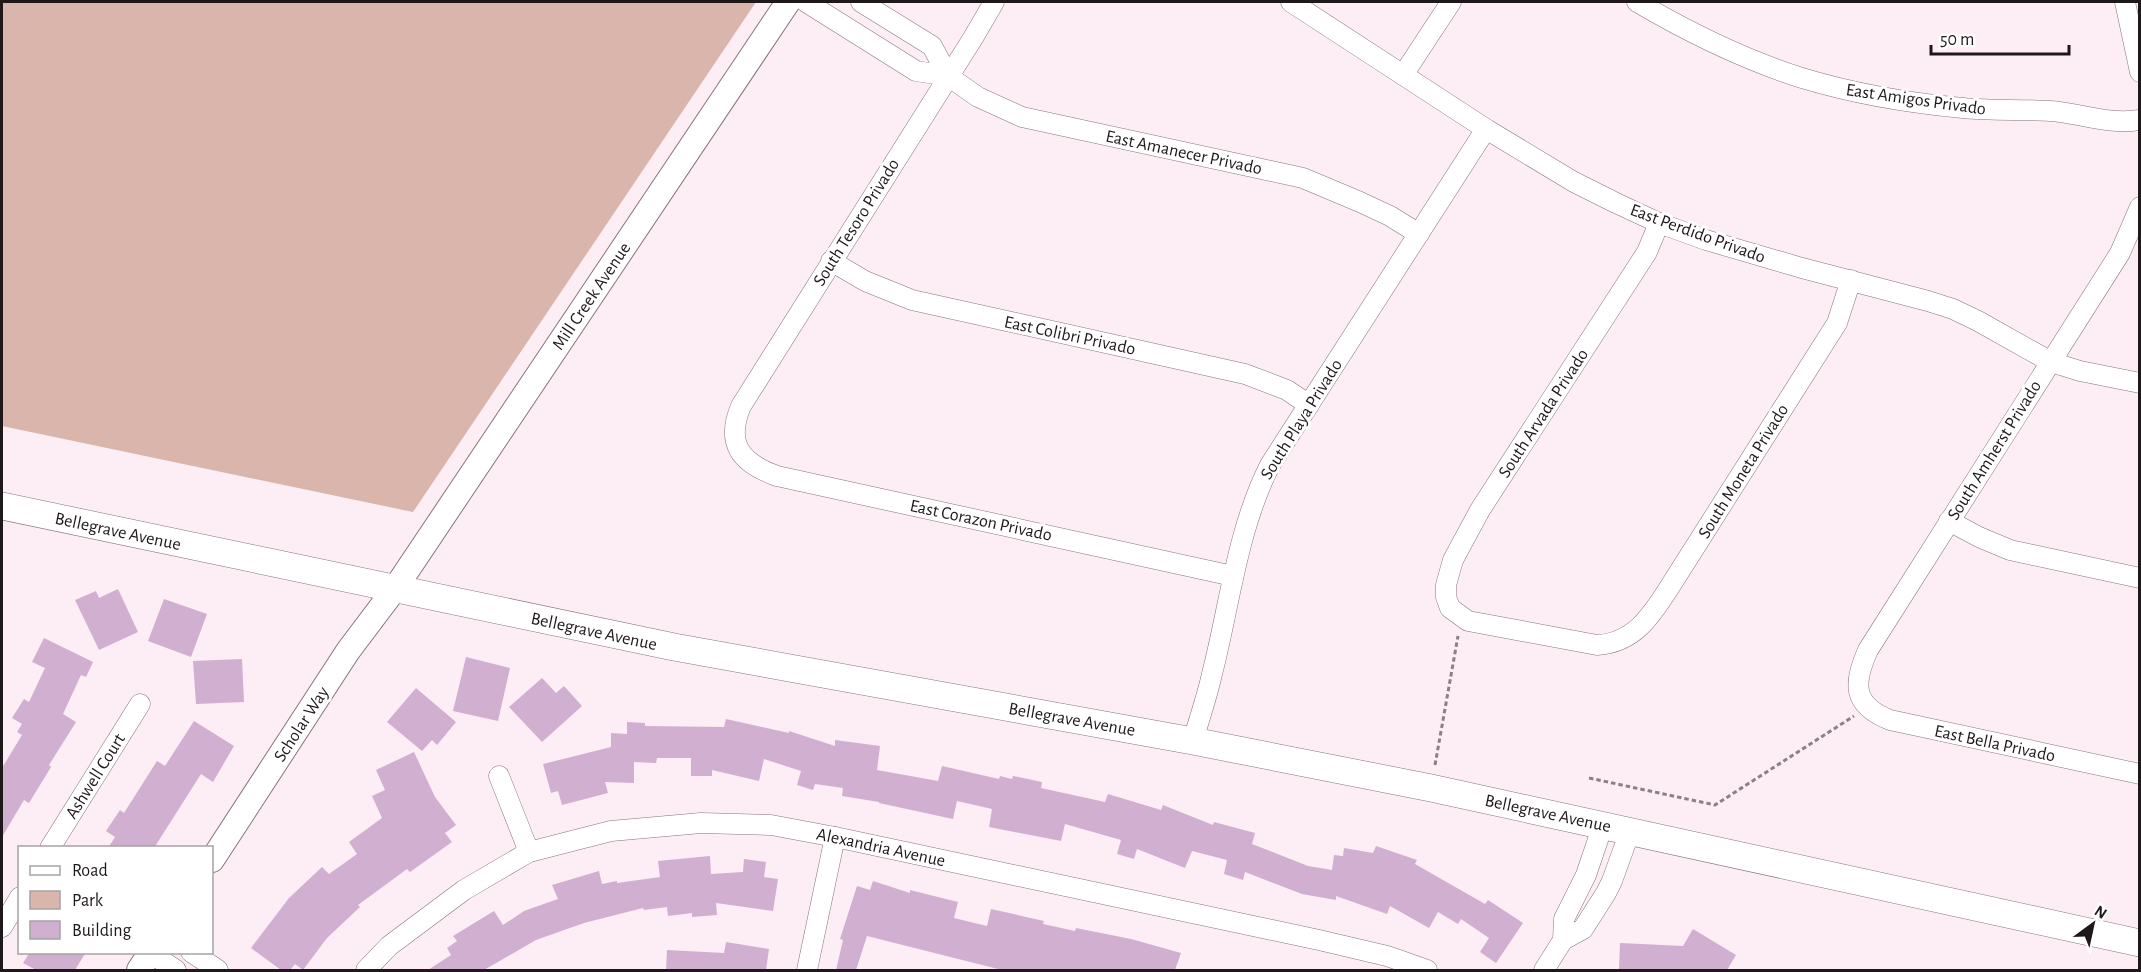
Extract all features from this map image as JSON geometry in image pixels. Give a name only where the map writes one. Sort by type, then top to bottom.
[{"type":"main road","name":"Bellegrave Avenue","points":[[2,506],[674,647],[1193,741],[1431,788],[2139,943]]},
{"type":"street","name":"Mill Creek Avenue","points":[[394,590],[788,2]]},
{"type":"street","name":"East Amanecer Privado","points":[[806,2],[916,71],[948,76],[978,97],[1022,117],[1303,178],[1390,216],[1419,234]]},
{"type":"street","name":"East Amanecer Privado","points":[[861,2],[932,46],[948,76]]},
{"type":"street","name":"South Tesoro Privado","points":[[737,448],[734,427],[741,406],[994,2]]},
{"type":"street","name":"East Perdido Privado","points":[[1291,2],[1486,129],[1574,182],[1659,223],[1744,251],[1953,309],[2051,362],[2080,371],[2139,383]]},
{"type":"street","points":[[1403,75],[1451,2]]},
{"type":"street","name":"East Amigos Privado","points":[[1637,2],[1733,50],[1800,77],[1880,98],[1965,109],[2051,111],[2116,123],[2139,120]]},
{"type":"street","points":[[2125,2],[2139,72]]},
{"type":"street","name":"South Playa Privado","points":[[1193,741],[1212,674],[1244,530],[1259,486],[1270,465],[1486,129]]},
{"type":"street","name":"South Amherst Privado","points":[[1863,701],[1857,685],[1858,673],[1868,650],[2120,253],[2139,207]]},
{"type":"street","name":"South Arvada Privado","points":[[1456,613],[1446,597],[1448,573],[1466,535],[1647,252],[1659,223]]},
{"type":"street","name":"East Colibri Privado","points":[[831,261],[865,281],[912,300],[1245,374],[1287,390],[1309,405]]},
{"type":"street","name":"South Moneta Privado","points":[[1456,613],[1480,624],[1581,643],[1612,644],[1628,637],[1657,607],[1837,323],[1851,280]]},
{"type":"street","name":"East Corazon Privado","points":[[737,448],[754,466],[777,476],[1233,576]]},
{"type":"street","points":[[1949,521],[2010,550],[2139,578]]},
{"type":"street","name":"Scholar Way","points":[[213,858],[348,651],[394,590]]},
{"type":"street","name":"East Bella Privado","points":[[1863,701],[1881,716],[1890,720],[2139,774]]},
{"type":"street","name":"Ashwell Court","points":[[51,846],[140,704]]},
{"type":"street","points":[[499,777],[530,852]]},
{"type":"street","name":"Alexandria Avenue","points":[[366,970],[389,946],[464,890],[530,852],[611,831],[701,823],[771,825],[835,837],[1319,940],[1387,956],[1427,970]]},
{"type":"street","points":[[1563,940],[1564,919],[1586,875],[1603,825]]},
{"type":"street","points":[[1544,970],[1563,940],[1583,929],[1612,881],[1630,831]]},
{"type":"street","points":[[807,970],[835,837]]},
{"type":"street","points":[[2,927],[18,900]]},
{"type":"street","points":[[193,954],[218,970]]},
{"type":"street","points":[[147,957],[176,970]]},
{"type":"path","points":[[1431,788],[1456,613]]},
{"type":"path","points":[[1589,778],[1715,805],[1863,701]]},
{"type":"green space","points":[[2,2],[756,2],[413,512],[2,426]]},
{"type":"building","points":[[118,589],[138,632],[99,650],[75,600],[96,591],[99,598]]},
{"type":"building","points":[[164,599],[207,614],[191,657],[148,641]]},
{"type":"building","points":[[44,638],[93,662],[86,677],[81,675],[63,714],[76,722],[29,803],[24,800],[2,837],[2,768],[22,735],[17,732],[22,724],[12,718],[24,699],[29,702],[45,668],[32,662]]},
{"type":"building","points":[[466,657],[510,668],[498,721],[453,711]]},
{"type":"building","points":[[242,659],[244,702],[196,704],[193,661]]},
{"type":"building","points":[[542,678],[556,693],[564,686],[582,706],[542,742],[509,707]]},
{"type":"building","points":[[416,688],[456,722],[437,745],[432,740],[422,751],[387,722]]},
{"type":"building","points":[[726,719],[789,733],[789,731],[835,746],[835,740],[880,746],[877,770],[938,781],[942,766],[999,779],[1000,776],[1012,779],[1013,776],[1042,782],[1041,788],[1105,802],[1108,794],[1161,810],[1163,805],[1213,825],[1214,822],[1255,833],[1252,844],[1308,866],[1332,870],[1334,855],[1343,856],[1344,848],[1373,853],[1376,846],[1417,860],[1415,864],[1485,904],[1488,900],[1523,923],[1496,963],[1480,952],[1489,938],[1461,919],[1458,924],[1438,912],[1429,928],[1390,906],[1387,914],[1336,896],[1336,900],[1302,894],[1245,872],[1243,880],[1224,874],[1227,860],[1192,851],[1185,868],[1137,849],[1134,859],[1117,854],[1121,840],[1065,824],[1061,841],[989,827],[992,809],[957,801],[953,819],[842,796],[843,788],[815,784],[813,790],[797,785],[801,771],[764,759],[759,781],[712,770],[712,776],[691,776],[691,758],[657,758],[656,763],[634,762],[634,783],[605,782],[608,793],[562,805],[558,791],[551,793],[543,764],[611,747],[611,733],[627,734],[627,722],[645,723],[645,726],[724,727]]},
{"type":"building","points":[[194,721],[234,746],[213,782],[201,774],[155,846],[109,846],[115,837],[106,831],[120,810],[124,813],[157,761],[165,766]]},
{"type":"building","points":[[414,752],[435,797],[456,825],[445,833],[452,842],[410,872],[407,869],[358,905],[360,907],[327,938],[303,970],[295,964],[290,970],[281,970],[251,948],[289,898],[322,867],[329,874],[357,854],[349,842],[382,818],[372,796],[385,790],[376,770]]},
{"type":"building","points":[[710,856],[711,874],[743,872],[744,859],[766,862],[764,877],[778,879],[773,911],[716,903],[717,915],[692,917],[692,913],[668,916],[667,907],[644,910],[643,908],[584,923],[536,940],[484,970],[428,970],[451,955],[447,948],[457,941],[453,936],[494,911],[503,925],[524,911],[558,899],[552,885],[599,871],[602,884],[660,877],[658,861]]},
{"type":"building","points":[[873,881],[910,893],[910,890],[958,902],[954,918],[987,926],[991,909],[1044,921],[1043,924],[1131,939],[1181,953],[1175,970],[1002,970],[867,936],[856,970],[836,970],[843,940],[840,939],[857,886],[870,890]]},
{"type":"building","points":[[1693,929],[1736,955],[1727,970],[1619,970],[1620,943],[1683,946]]},
{"type":"building","points":[[726,942],[769,949],[766,970],[666,970],[667,950],[724,953]]},
{"type":"building","points":[[29,954],[85,954],[75,970],[36,970],[23,963]]}]
